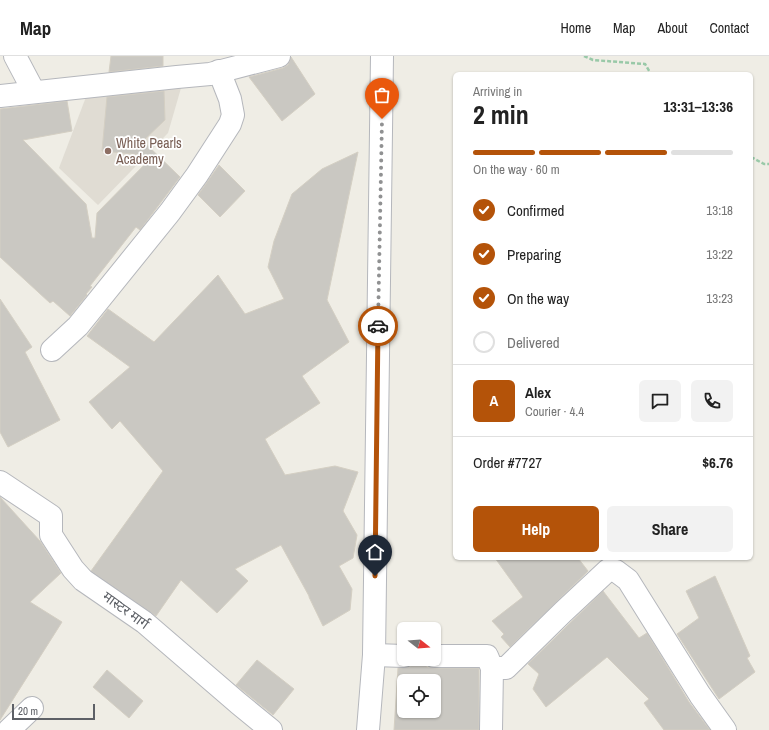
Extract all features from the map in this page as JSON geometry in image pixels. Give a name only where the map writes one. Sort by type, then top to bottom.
[{"type":"street","points":[[15,56],[34,92]]},
{"type":"street","points":[[0,96],[212,67],[279,56]]},
{"type":"street","points":[[368,730],[374,655],[382,56]]},
{"type":"street","points":[[52,350],[78,326],[170,212],[197,175],[230,124],[233,115],[230,99],[212,67]]},
{"type":"street","name":"मास्टर मार्ग","points":[[0,482],[50,516],[51,535],[73,569],[83,580],[144,622],[271,730]]},
{"type":"street","points":[[492,668],[506,668],[602,575],[608,570],[616,571],[628,580],[700,696],[725,730]]},
{"type":"street","points":[[374,655],[397,656]]},
{"type":"street","points":[[441,656],[487,656],[492,668],[491,730]]},
{"type":"street","points":[[9,730],[32,708]]},
{"type":"path","points":[[584,56],[593,60],[645,64],[650,72]]},
{"type":"path","points":[[753,158],[764,164],[769,164]]},
{"type":"shaded area","name":"White Pearls Academy","points":[[181,88],[168,133],[98,205],[59,168],[86,97]]},
{"type":"building","points":[[111,56],[163,56],[163,66],[109,72]]},
{"type":"building","points":[[291,57],[315,94],[282,121],[249,77],[283,68],[288,65]]},
{"type":"building","points":[[164,91],[165,120],[143,141],[180,177],[140,230],[136,227],[90,286],[92,287],[86,294],[87,295],[70,316],[53,301],[50,303],[0,257],[0,109],[67,101],[72,131],[23,140],[86,204],[92,238],[95,238],[97,213],[153,156],[102,151],[107,97]]},
{"type":"building","points":[[358,152],[327,300],[349,342],[302,376],[320,403],[265,439],[285,475],[335,466],[358,472],[343,511],[357,535],[353,558],[339,566],[352,589],[350,610],[323,626],[309,596],[281,545],[235,569],[248,581],[217,613],[181,580],[156,616],[91,571],[163,471],[120,421],[112,429],[89,402],[130,367],[87,336],[108,309],[154,342],[218,275],[245,314],[284,299],[268,267],[274,241],[292,194],[322,169]]},
{"type":"building","points":[[219,165],[245,191],[220,217],[198,195]]},
{"type":"building","points":[[0,299],[32,347],[25,352],[60,420],[8,447],[0,432]]},
{"type":"building","points":[[0,497],[40,541],[61,573],[30,602],[62,622],[0,720]]},
{"type":"building","points":[[496,560],[580,560],[588,571],[510,647],[501,637],[504,634],[492,621],[523,597]]},
{"type":"building","points":[[715,576],[750,656],[747,658],[755,672],[719,699],[677,634],[699,618],[686,591]]},
{"type":"building","points":[[603,591],[639,638],[647,633],[689,702],[710,730],[664,730],[644,703],[649,699],[607,657],[546,707],[533,689],[539,674],[528,664]]},
{"type":"building","points":[[257,660],[294,689],[273,715],[236,685]]},
{"type":"building","points":[[426,666],[434,668],[479,668],[479,730],[394,730],[397,684],[397,718],[441,718],[441,674],[398,674],[398,668]]},
{"type":"building","points":[[107,670],[143,701],[129,718],[93,687]]},
{"type":"way so far","points":[[378,326],[382,119]]},
{"type":"place","name":"White Pearls Academy","points":[[108,151]]},
{"type":"route","points":[[375,576],[378,326]]}]
